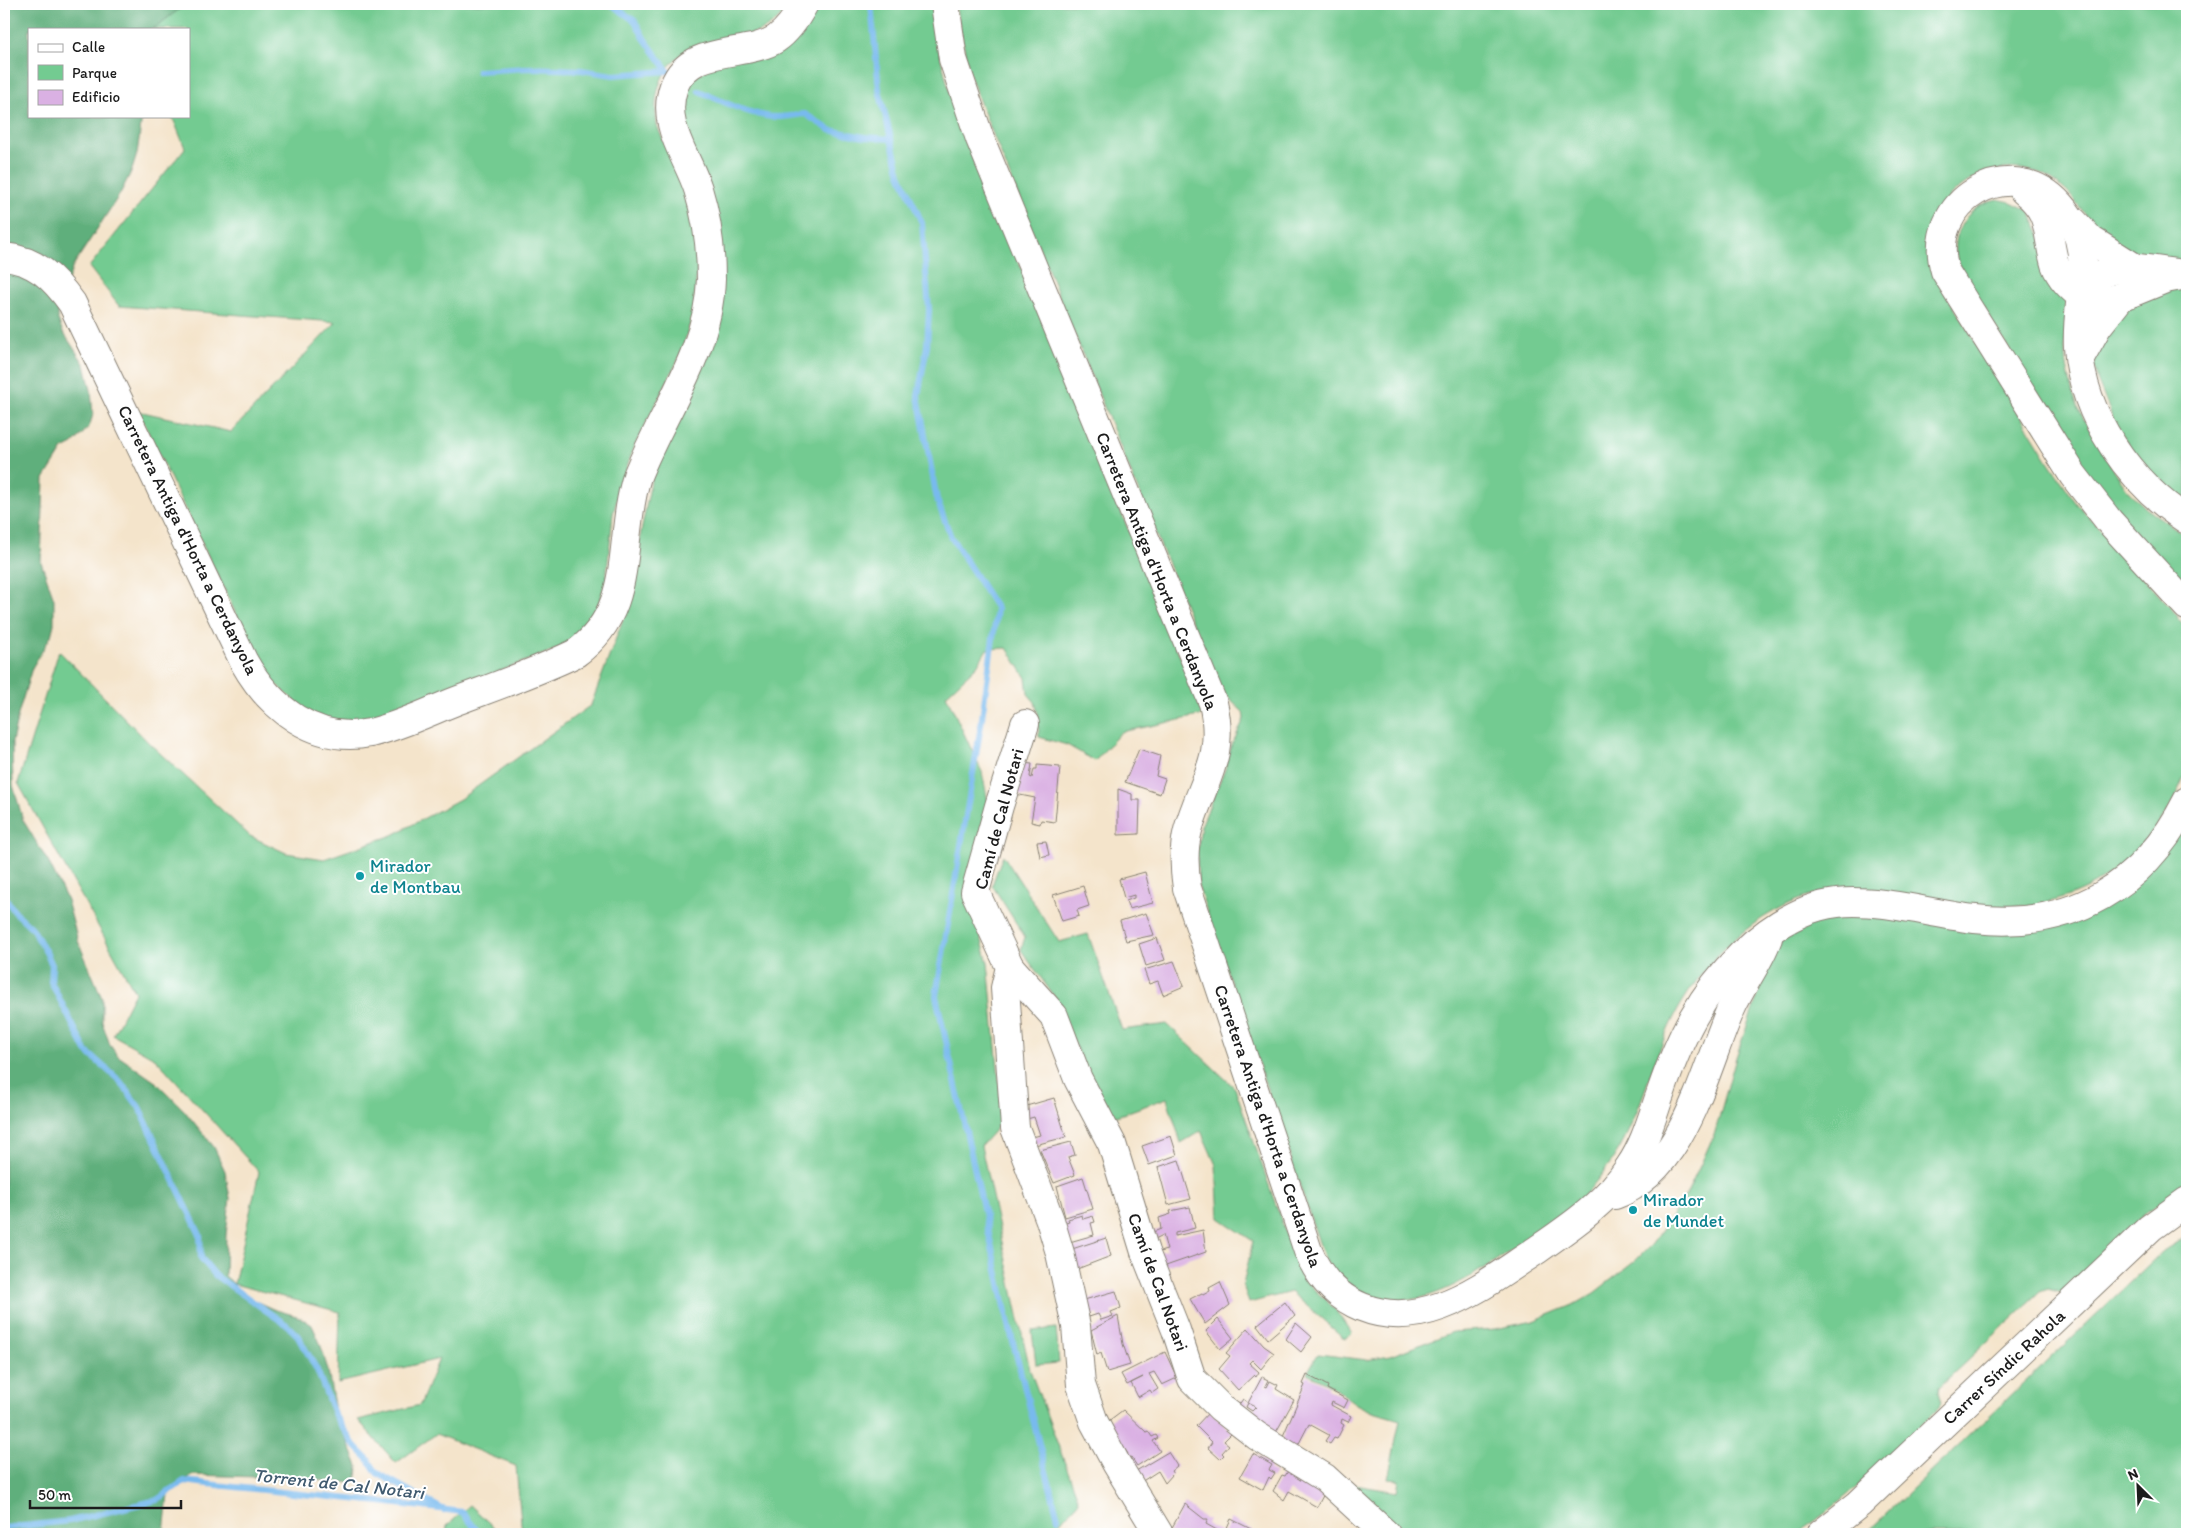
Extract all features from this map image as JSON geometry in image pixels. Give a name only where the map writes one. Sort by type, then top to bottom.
[{"type":"street","name":"Carretera Antiga d'Horta a Cerdanyola","points":[[4,257],[26,262],[46,272],[72,303],[244,662],[260,687],[274,703],[290,716],[317,729],[352,734],[386,728],[576,654],[598,634],[607,622],[618,596],[631,496],[637,476],[694,356],[704,328],[709,303],[708,236],[698,188],[671,124],[671,96],[682,72],[692,63],[707,57],[764,45],[788,29],[804,4]]},
{"type":"street","name":"Carretera Antiga d'Horta a Cerdanyola","points":[[945,4],[953,59],[980,139],[1213,703],[1217,720],[1216,751],[1213,765],[1188,830],[1185,850],[1187,888],[1314,1265],[1332,1289],[1358,1307],[1390,1313],[1422,1311],[1455,1300],[1484,1285],[1567,1229],[1602,1200],[1629,1168],[1642,1144],[1677,1048],[1697,1009],[1728,968],[1771,930],[1808,910],[1850,902],[1996,920],[2035,918],[2067,911],[2109,892],[2136,872],[2166,838],[2187,802]]},
{"type":"street","points":[[2013,182],[2033,198],[2041,208],[2047,219],[2058,271],[2082,291],[2109,300],[2165,279],[2187,275]]},
{"type":"street","points":[[2134,266],[2091,240],[2061,206],[2043,191],[2034,186],[2013,182],[1992,184],[1962,200],[1954,210],[1943,233],[1942,259],[1946,271],[2073,475],[2109,521],[2187,606]]},
{"type":"street","points":[[2068,215],[2082,249],[2084,274],[2078,337],[2080,359],[2090,400],[2102,426],[2121,458],[2151,492],[2187,520]]},
{"type":"street","points":[[2082,291],[2095,276],[2117,268],[2134,266],[2187,275]]},
{"type":"street","points":[[2080,359],[2098,326],[2121,297]]},
{"type":"street","name":"Camí de Cal Notari","points":[[1025,724],[999,806],[975,892],[1010,967],[1054,1016],[1078,1079],[1112,1144],[1145,1252],[1176,1330],[1192,1379],[1221,1408],[1258,1436],[1325,1478],[1386,1534]]},
{"type":"street","points":[[1602,1200],[1628,1191],[1652,1173],[1682,1132],[1731,1008],[1762,956],[1771,930]]},
{"type":"street","points":[[1010,967],[1006,988],[1015,1128],[1050,1220],[1060,1254],[1076,1326],[1082,1385],[1094,1422],[1116,1463],[1159,1534]]},
{"type":"street","points":[[1697,1009],[1689,1032],[1694,1059],[1703,1080]]},
{"type":"street","name":"Carrer Síndic Rahola","points":[[1821,1534],[1866,1497],[2150,1228],[2187,1201]]},
{"type":"green space","points":[[4,4],[186,4],[154,28],[28,28],[28,118],[142,118],[137,154],[132,170],[120,194],[73,266],[58,309],[58,320],[63,332],[85,365],[91,390],[93,415],[89,427],[73,444],[63,449],[44,479],[41,562],[54,599],[54,624],[51,636],[32,668],[18,715],[12,742],[13,785],[23,820],[50,865],[67,900],[78,941],[102,998],[102,1022],[110,1045],[117,1055],[157,1083],[183,1109],[214,1147],[225,1171],[230,1198],[226,1235],[225,1276],[234,1284],[236,1292],[273,1309],[300,1317],[312,1325],[320,1343],[328,1370],[335,1411],[358,1466],[357,1479],[352,1483],[289,1478],[192,1475],[168,1494],[164,1534],[4,1534]]},
{"type":"green space","points":[[186,4],[790,4],[775,22],[758,32],[736,39],[692,48],[681,54],[666,71],[661,81],[656,102],[657,126],[689,201],[696,247],[697,270],[693,313],[681,354],[635,445],[622,480],[613,514],[606,580],[597,610],[589,623],[569,642],[557,649],[383,716],[343,721],[316,715],[301,707],[265,674],[138,411],[231,432],[336,322],[119,306],[89,267],[185,148],[173,118],[190,118],[190,28],[154,28]]},
{"type":"green space","points":[[813,4],[933,4],[935,35],[950,94],[1204,715],[1121,732],[1095,761],[1067,745],[1039,737],[1038,714],[1035,702],[1028,694],[1026,678],[1007,648],[987,649],[977,666],[946,695],[982,772],[988,802],[969,893],[988,963],[1003,1121],[981,1146],[1030,1370],[1079,1501],[1050,1534],[522,1534],[516,1466],[436,1434],[396,1463],[358,1420],[420,1405],[439,1359],[338,1383],[340,1312],[234,1284],[259,1172],[156,1059],[113,1035],[135,992],[18,783],[59,651],[150,744],[250,836],[286,853],[324,859],[393,835],[460,799],[591,705],[625,614],[653,471],[710,346],[680,106],[692,79]]},
{"type":"green space","points":[[955,4],[2187,4],[2187,263],[2148,256],[2120,247],[2104,237],[2074,199],[2054,182],[2040,174],[2025,170],[2009,169],[1993,171],[1978,176],[1950,196],[1938,281],[2048,461],[2077,504],[2176,614],[2187,633],[2188,765],[2180,788],[2162,818],[2143,844],[2111,873],[2079,892],[2045,903],[2011,907],[1975,906],[1861,889],[1829,892],[1798,900],[1769,914],[1743,932],[1719,954],[1698,979],[1680,1006],[1666,1034],[1635,1116],[1620,1147],[1596,1181],[1569,1211],[1478,1272],[1441,1291],[1421,1298],[1401,1300],[1381,1298],[1346,1284],[1325,1260],[1198,885],[1197,854],[1201,826],[1226,767],[1231,747],[1244,719],[1243,712],[1222,692],[1217,684],[979,100],[970,75]]},
{"type":"green space","points":[[1997,199],[2011,202],[2030,211],[2066,300],[2065,356],[2072,391],[2080,412],[2102,452],[2129,492],[2147,509],[2187,536],[2187,591],[2094,488],[1961,271],[1956,247],[1957,236],[1961,226],[1967,216],[1975,209]]},
{"type":"green space","points":[[2187,288],[2187,503],[2155,478],[2131,450],[2114,421],[2098,382],[2094,364],[2095,353],[2110,319],[2162,289]]},
{"type":"green space","points":[[2187,824],[2187,1185],[2149,1210],[2062,1293],[2048,1289],[2040,1292],[1939,1387],[1938,1391],[1941,1402],[1938,1409],[1870,1475],[1815,1521],[1796,1534],[1395,1534],[1337,1482],[1397,1492],[1399,1480],[1388,1479],[1400,1420],[1370,1411],[1356,1404],[1329,1384],[1307,1373],[1318,1354],[1367,1360],[1390,1356],[1453,1332],[1495,1329],[1534,1321],[1573,1305],[1594,1293],[1634,1262],[1652,1244],[1670,1219],[1686,1195],[1701,1164],[1715,1132],[1736,1057],[1775,947],[1795,928],[1835,914],[2041,927]]},
{"type":"green space","points":[[1003,855],[1059,942],[1088,934],[1122,1030],[1167,1024],[1235,1088],[1301,1277],[1334,1308],[1352,1334],[1345,1339],[1291,1292],[1249,1303],[1243,1285],[1253,1241],[1219,1218],[1216,1165],[1201,1131],[1181,1143],[1167,1098],[1114,1117],[1086,1071],[1056,999],[1021,950],[1025,937],[992,885]]},
{"type":"green space","points":[[2187,1236],[2187,1534],[1865,1534],[2163,1251]]},
{"type":"green space","points":[[1056,1328],[1059,1363],[1036,1365],[1032,1331]]},
{"type":"green space","points":[[470,1505],[501,1534],[446,1534],[447,1526]]},
{"type":"building","points":[[1139,749],[1160,756],[1156,776],[1165,779],[1160,794],[1125,782]]},
{"type":"building","points":[[1022,763],[1032,764],[1030,777],[1032,778],[1037,765],[1060,767],[1055,822],[1041,820],[1040,824],[1031,822],[1035,798],[1005,792]]},
{"type":"building","points":[[1118,789],[1132,794],[1132,800],[1140,800],[1139,834],[1118,835]]},
{"type":"building","points":[[1046,841],[1049,855],[1040,857],[1037,842]]},
{"type":"building","points":[[1145,872],[1153,903],[1129,909],[1126,901],[1134,898],[1134,895],[1124,898],[1119,879]]},
{"type":"building","points":[[1083,886],[1089,906],[1077,910],[1079,916],[1062,921],[1053,895]]},
{"type":"building","points":[[1146,913],[1154,935],[1126,941],[1120,921]]},
{"type":"building","points":[[1157,938],[1165,960],[1146,966],[1139,944]]},
{"type":"building","points":[[1174,961],[1184,986],[1163,995],[1158,981],[1149,984],[1144,970]]},
{"type":"building","points":[[1054,1098],[1066,1137],[1031,1146],[1029,1138],[1040,1135],[1034,1117],[1027,1119],[1023,1107]]},
{"type":"building","points":[[1171,1136],[1177,1155],[1149,1165],[1142,1146]]},
{"type":"building","points":[[1071,1142],[1075,1155],[1068,1157],[1075,1175],[1054,1183],[1040,1150]]},
{"type":"building","points":[[1179,1160],[1191,1199],[1168,1205],[1158,1167]]},
{"type":"building","points":[[1083,1177],[1093,1209],[1065,1217],[1057,1186]]},
{"type":"building","points":[[1190,1207],[1195,1228],[1175,1233],[1175,1236],[1203,1230],[1206,1252],[1163,1267],[1159,1252],[1167,1250],[1163,1235],[1155,1239],[1153,1232],[1161,1229],[1159,1218],[1171,1214],[1170,1211]]},
{"type":"building","points":[[1082,1215],[1083,1219],[1093,1216],[1095,1222],[1091,1223],[1094,1235],[1066,1243],[1062,1224],[1069,1222],[1068,1219]]},
{"type":"building","points":[[1106,1238],[1111,1256],[1077,1269],[1072,1249]]},
{"type":"building","points":[[1220,1282],[1230,1305],[1205,1324],[1190,1299],[1202,1293],[1203,1295],[1210,1291],[1209,1288]]},
{"type":"building","points":[[1116,1291],[1121,1308],[1111,1312],[1113,1316],[1101,1320],[1098,1314],[1089,1317],[1084,1300]]},
{"type":"building","points":[[1285,1302],[1295,1316],[1268,1339],[1257,1325]]},
{"type":"building","points":[[1118,1316],[1123,1344],[1130,1365],[1107,1372],[1101,1353],[1097,1355],[1091,1330]]},
{"type":"building","points":[[1218,1319],[1233,1338],[1220,1349],[1206,1331]]},
{"type":"building","points":[[1296,1323],[1312,1337],[1301,1352],[1286,1339]]},
{"type":"building","points":[[1248,1328],[1264,1346],[1274,1353],[1261,1369],[1252,1360],[1249,1363],[1259,1372],[1256,1377],[1254,1375],[1238,1390],[1219,1369],[1230,1356],[1226,1353]]},
{"type":"building","points":[[1165,1352],[1177,1378],[1162,1385],[1154,1372],[1149,1374],[1158,1389],[1152,1393],[1150,1390],[1138,1397],[1131,1383],[1127,1385],[1121,1374]]},
{"type":"building","points":[[1307,1375],[1328,1386],[1327,1389],[1348,1400],[1344,1408],[1332,1402],[1331,1405],[1351,1416],[1348,1422],[1342,1419],[1341,1423],[1344,1425],[1337,1439],[1334,1438],[1330,1444],[1325,1441],[1329,1435],[1309,1424],[1295,1451],[1280,1443],[1305,1385],[1303,1384]]},
{"type":"building","points":[[1262,1377],[1268,1380],[1265,1386],[1267,1387],[1270,1381],[1278,1385],[1276,1389],[1294,1400],[1275,1434],[1235,1410],[1243,1399],[1248,1403]],"holes":[[[1248,1403],[1256,1407],[1252,1411],[1246,1407]]]},
{"type":"building","points":[[1123,1410],[1146,1432],[1148,1431],[1152,1437],[1156,1435],[1158,1438],[1153,1441],[1160,1451],[1137,1466],[1131,1457],[1128,1459],[1126,1455],[1128,1454],[1107,1422]]},
{"type":"building","points":[[1210,1411],[1233,1432],[1224,1441],[1229,1445],[1222,1453],[1224,1455],[1220,1459],[1208,1448],[1212,1442],[1196,1426]]},
{"type":"building","points":[[1168,1452],[1177,1466],[1171,1471],[1173,1474],[1165,1483],[1158,1471],[1141,1482],[1136,1471]]},
{"type":"building","points":[[1253,1454],[1272,1465],[1269,1470],[1275,1473],[1271,1479],[1269,1477],[1263,1490],[1240,1477]]},
{"type":"building","points":[[1290,1468],[1327,1488],[1317,1507],[1289,1491],[1284,1500],[1273,1491],[1282,1475],[1285,1476]]},
{"type":"building","points":[[1185,1504],[1204,1519],[1208,1519],[1206,1524],[1224,1534],[1170,1534]]},
{"type":"building","points":[[1231,1519],[1253,1530],[1250,1534],[1224,1534]]},
{"type":"waterway","points":[[611,4],[635,21],[644,38],[668,71]]},
{"type":"waterway","points":[[871,4],[879,90],[900,174],[922,223],[929,310],[927,346],[918,396],[937,500],[951,537],[997,609],[981,725],[936,996],[1012,1338],[1058,1518]]},
{"type":"waterway","points":[[478,71],[528,68],[581,70],[613,75],[668,71]]},
{"type":"waterway","points":[[699,91],[749,112],[771,117],[805,114],[830,130],[864,137],[891,139]]},
{"type":"waterway","points":[[4,895],[14,911],[32,928],[47,954],[52,965],[51,982],[86,1051],[120,1081],[139,1107],[200,1235],[201,1258],[216,1276],[287,1325],[298,1336],[317,1370],[335,1416],[354,1445],[368,1459],[377,1473],[444,1510]]},
{"type":"waterway","name":"Torrent de Cal Notari","points":[[4,1528],[70,1521],[157,1500],[184,1481],[462,1512],[480,1534]]},
{"type":"place","name":"Mirador de Montbau","points":[[360,876]]},
{"type":"place","name":"Mirador de Mundet","points":[[1633,1210]]}]
